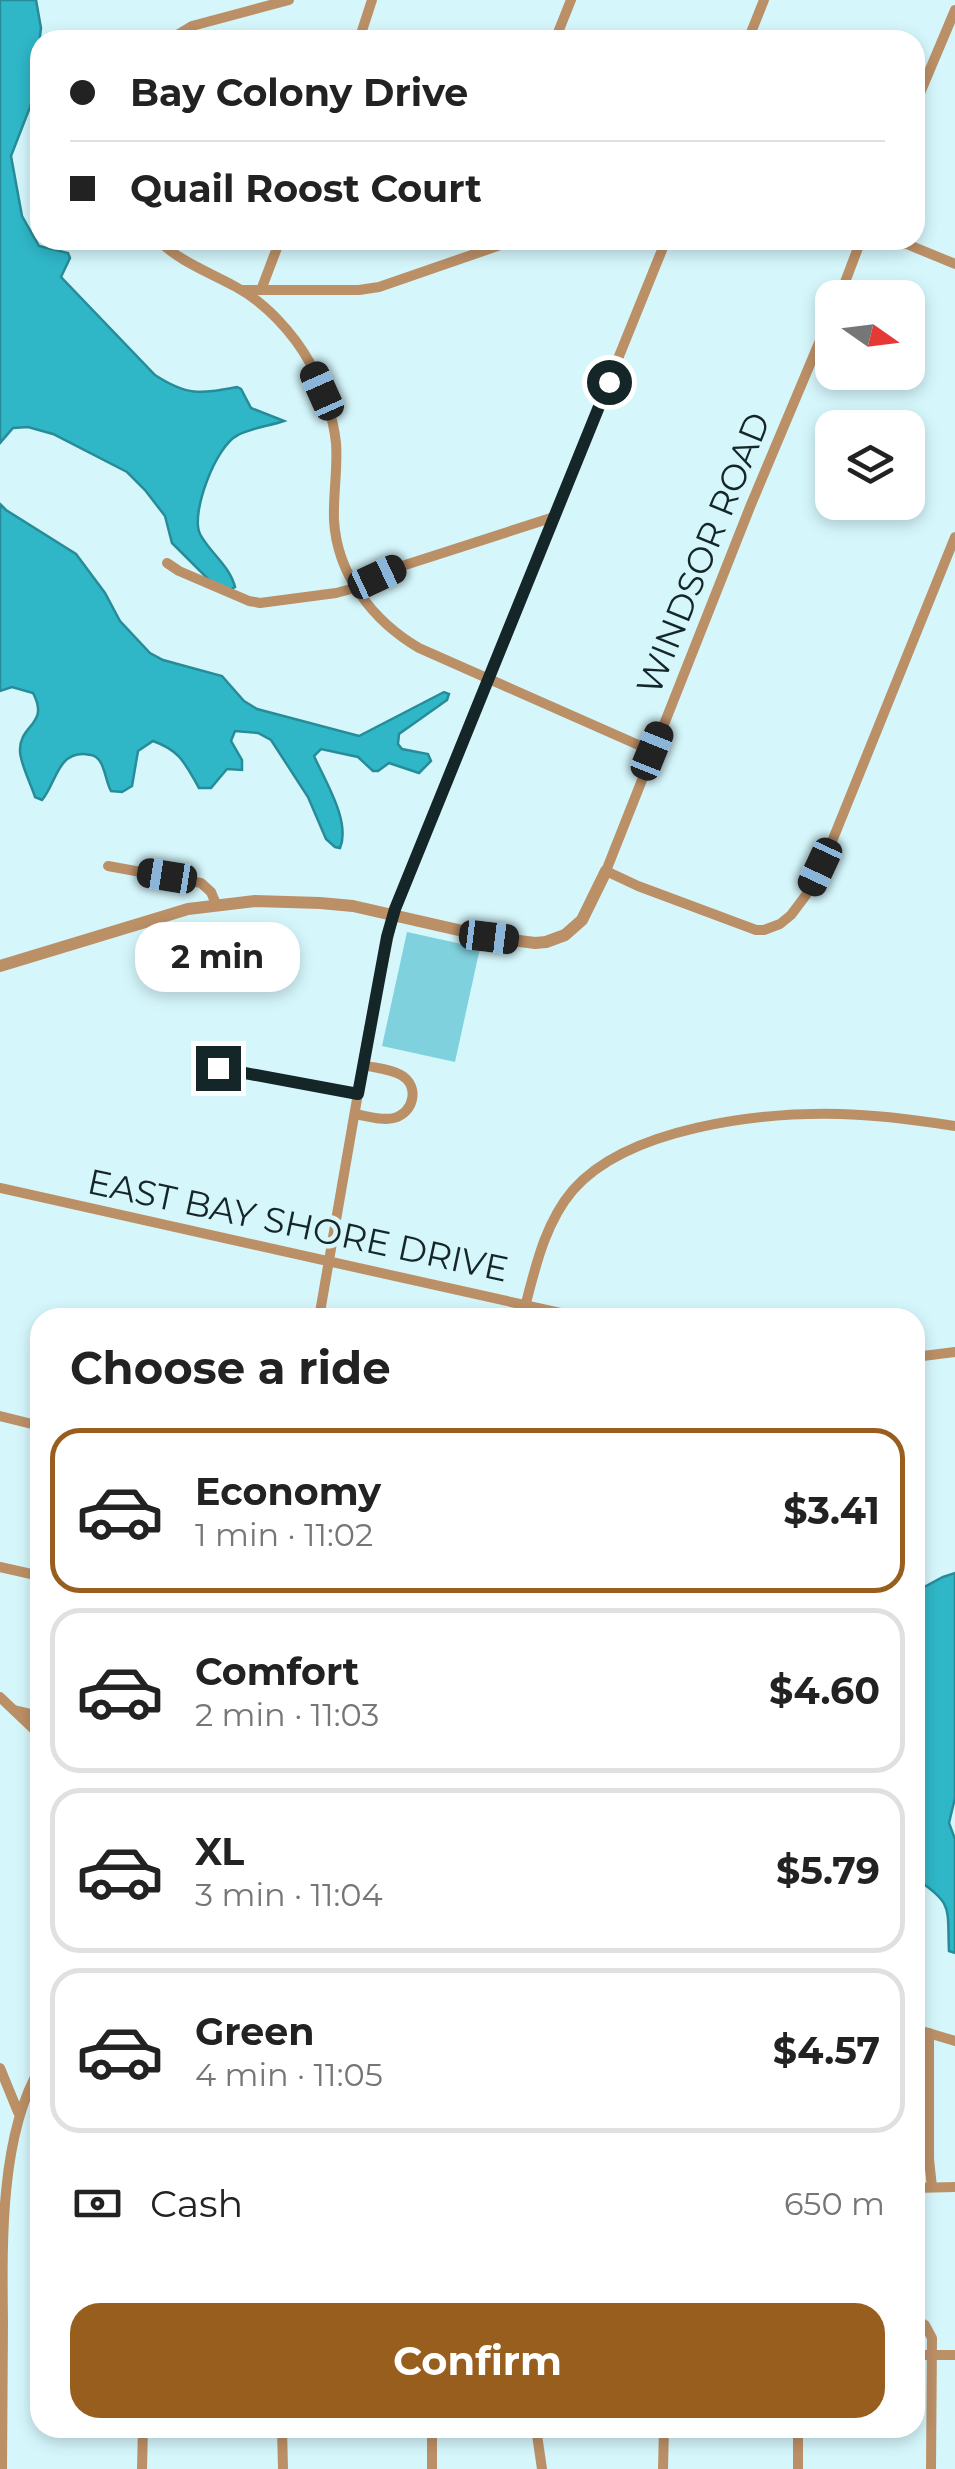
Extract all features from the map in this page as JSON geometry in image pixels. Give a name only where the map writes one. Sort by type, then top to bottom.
[{"type":"street","points":[[186,30],[289,0]]},
{"type":"street","points":[[362,30],[372,0]]},
{"type":"street","points":[[559,30],[571,0]]},
{"type":"street","points":[[752,30],[764,0]]},
{"type":"street","points":[[925,81],[955,10]]},
{"type":"street","points":[[170,250],[242,290],[274,316],[302,352],[326,401],[336,441],[334,524],[347,570],[371,609],[404,639],[652,751]]},
{"type":"street","points":[[261,290],[276,250]]},
{"type":"street","points":[[242,290],[379,287],[486,250]]},
{"type":"street","points":[[322,1308],[393,916],[662,250]]},
{"type":"street","points":[[846,280],[857,250]]},
{"type":"street","points":[[922,250],[955,264]]},
{"type":"street","name":"WINDSOR ROAD","points":[[606,871],[815,352]]},
{"type":"street","points":[[167,564],[248,601],[316,597],[356,588],[399,567],[554,517]]},
{"type":"street","points":[[0,966],[188,909],[284,901],[364,908],[489,937],[546,942],[565,935],[582,920],[606,871],[747,928],[775,927],[806,895],[838,827],[955,537]]},
{"type":"street","points":[[108,866],[201,883],[212,892],[216,904]]},
{"type":"street","points":[[355,1114],[396,1118],[413,1098],[410,1084],[400,1074],[363,1065]]},
{"type":"street","points":[[218,1068],[358,1094]]},
{"type":"street","points":[[525,1308],[544,1242],[559,1209],[588,1175],[625,1151],[698,1128],[808,1114],[875,1116],[955,1126]]},
{"type":"street","name":"EAST BAY SHORE DRIVE","points":[[0,1188],[543,1308]]},
{"type":"street","points":[[925,1356],[955,1352]]},
{"type":"street","points":[[0,1416],[30,1424]]},
{"type":"street","points":[[0,1567],[30,1574]]},
{"type":"street","points":[[0,1697],[30,1726]]},
{"type":"street","points":[[13,1710],[30,1714]]},
{"type":"street","points":[[925,2032],[955,2041]]},
{"type":"street","points":[[930,2033],[932,2188]]},
{"type":"street","points":[[0,2068],[18,2112]]},
{"type":"street","points":[[2,2469],[2,2200],[6,2158],[30,2084]]},
{"type":"street","points":[[925,2188],[955,2187]]},
{"type":"street","points":[[925,2328],[932,2338],[932,2469]]},
{"type":"street","points":[[925,2355],[955,2355]]},
{"type":"street","points":[[142,2469],[143,2438]]},
{"type":"street","points":[[282,2438],[282,2469]]},
{"type":"street","points":[[432,2438],[432,2469]]},
{"type":"street","points":[[537,2438],[542,2469]]},
{"type":"street","points":[[663,2469],[664,2438]]},
{"type":"street","points":[[798,2438],[798,2469]]},
{"type":"shaded area","points":[[0,0],[36,0],[41,28],[30,30],[30,107],[11,156],[22,216],[30,230],[30,250],[68,253],[70,258],[61,277],[155,375],[194,392],[237,387],[251,408],[284,421],[230,441],[207,481],[199,512],[200,534],[232,579],[235,587],[229,590],[212,583],[172,543],[165,516],[127,472],[53,434],[28,427],[13,428],[0,443]]},
{"type":"shaded area","points":[[0,504],[76,554],[120,621],[150,653],[222,676],[244,701],[257,709],[359,736],[444,692],[449,694],[447,700],[399,734],[402,749],[428,754],[431,761],[419,773],[389,763],[373,771],[358,757],[321,749],[314,756],[340,814],[340,848],[326,839],[308,797],[271,740],[258,733],[235,731],[231,741],[242,760],[242,770],[227,769],[211,788],[199,788],[176,754],[153,741],[138,751],[132,786],[122,792],[111,791],[99,760],[84,754],[63,764],[42,800],[35,797],[20,751],[24,735],[36,718],[37,704],[33,693],[12,687],[0,691]]},
{"type":"shaded area","points":[[407,932],[480,948],[455,1062],[382,1046]]},
{"type":"shaded area","points":[[955,1573],[955,1798],[949,1823],[955,1839],[955,1953],[949,1951],[946,1908],[925,1886],[925,1587]]},
{"type":"route","points":[[218,1068],[358,1094],[395,909],[609,382]]}]
